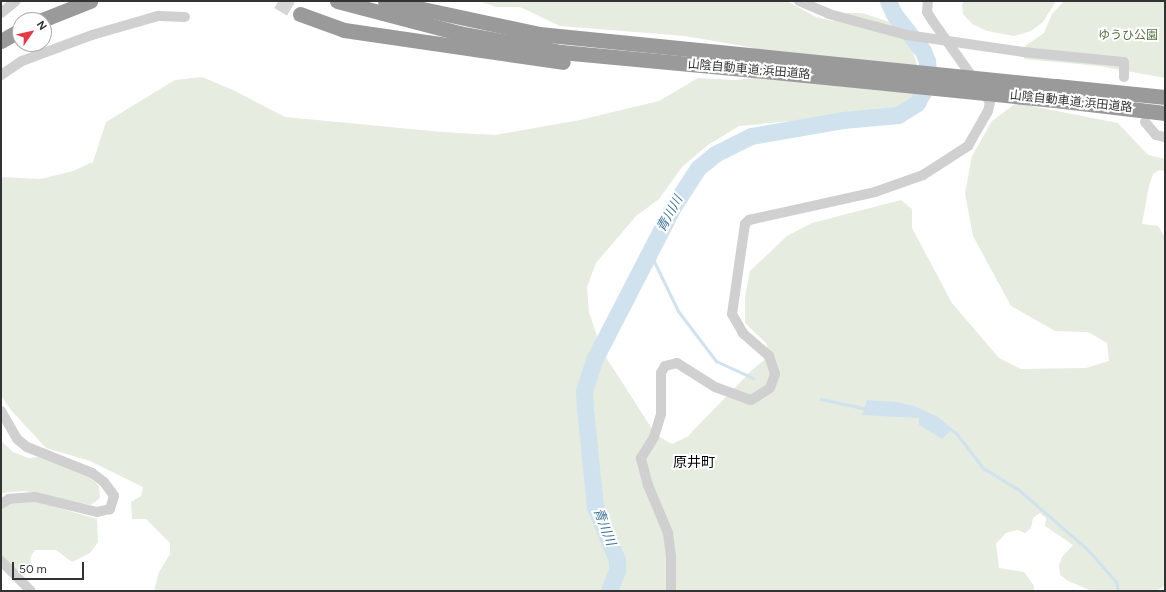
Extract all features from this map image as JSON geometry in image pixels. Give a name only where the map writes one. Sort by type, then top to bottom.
[{"type":"highway","points":[[52,16],[90,1]]},
{"type":"highway","name":"山陰自動車道;浜田道路","points":[[337,1],[508,43],[561,52],[694,66],[756,63]]},
{"type":"highway","name":"山陰自動車道;浜田道路","points":[[386,1],[495,25],[588,40],[756,63],[1059,91],[1165,97]]},
{"type":"highway","points":[[419,1],[495,25]]},
{"type":"highway","points":[[300,14],[344,30],[521,57],[606,65],[694,66]]},
{"type":"highway","points":[[1,41],[12,35]]},
{"type":"highway","points":[[1059,91],[1165,91]]},
{"type":"highway","name":"山陰自動車道;浜田道路","points":[[1059,91],[1165,113]]},
{"type":"street","points":[[1,13],[16,1]]},
{"type":"street","points":[[799,1],[829,14],[907,35],[1023,52],[1124,62],[1124,77]]},
{"type":"street","points":[[671,591],[672,557],[668,533],[648,485],[641,458],[654,437],[661,414],[660,373],[664,366],[677,363],[715,387],[751,400],[766,391],[773,382],[774,365],[769,356],[743,333],[732,314],[745,224],[760,218],[875,192],[923,175],[968,146],[988,112],[990,102],[927,12],[928,1]]},
{"type":"street","points":[[1,75],[22,61],[92,35],[158,16],[185,17]]},
{"type":"street","points":[[1145,122],[1156,135],[1165,138]]},
{"type":"street","points":[[1,411],[16,440],[27,447],[92,473],[104,482],[114,496],[110,508],[96,512],[34,496],[9,498],[1,504]]},
{"type":"street","points":[[1,561],[30,591]]},
{"type":"green space","points":[[479,1],[787,1],[816,17],[833,21],[847,13],[862,13],[893,23],[911,43],[921,80],[917,93],[897,111],[739,126],[708,145],[682,167],[659,199],[636,216],[596,263],[587,287],[589,312],[602,351],[656,435],[672,444],[687,437],[752,370],[764,360],[767,344],[745,323],[745,297],[750,271],[787,236],[812,223],[901,200],[912,209],[912,228],[952,303],[999,358],[1021,369],[1086,368],[1109,361],[1107,343],[1088,332],[1055,331],[1011,306],[973,236],[965,193],[972,156],[992,121],[1016,103],[1118,123],[1148,155],[1165,159],[1165,171],[1159,170],[1153,174],[1149,186],[1142,224],[1158,226],[1165,237],[1165,585],[1157,591],[1092,591],[1068,581],[1060,575],[1059,566],[1062,557],[1073,545],[1045,526],[1046,518],[1040,513],[1033,518],[1031,528],[1025,533],[1018,530],[1006,533],[996,544],[999,568],[1024,572],[1034,586],[1034,591],[154,591],[159,572],[170,554],[170,543],[146,519],[132,519],[131,502],[141,496],[143,487],[90,461],[46,448],[10,409],[1,395],[1,177],[41,179],[73,171],[93,162],[106,122],[175,80],[202,77],[233,90],[285,117],[442,132],[495,135],[580,120],[659,101],[698,78],[735,80],[755,78],[754,48],[685,36],[560,26],[520,7],[496,7]]},
{"type":"green space","points":[[965,1],[1056,1],[1043,22],[1031,31],[1014,36],[987,31],[972,24],[963,14],[962,4]]},
{"type":"green space","name":"ゆうひ公園","points":[[1064,1],[1165,1],[1165,78],[1099,66],[1024,59],[1025,46],[1044,33],[1052,14]]},
{"type":"green space","points":[[1,441],[13,452],[28,458],[38,457],[89,477],[99,486],[100,498],[91,505],[24,491],[1,493]]},
{"type":"green space","points":[[31,500],[97,519],[98,542],[90,553],[72,562],[56,550],[35,550],[31,556],[29,570],[25,575],[20,575],[1,557],[1,508],[14,501]]},
{"type":"water","points":[[867,400],[896,402],[914,406],[938,417],[952,429],[942,439],[919,425],[919,418],[862,415]]},
{"type":"waterway","name":"青川川","points":[[609,591],[617,570],[617,560],[595,507],[585,409],[584,391],[594,360],[674,205],[698,168],[715,154],[751,136],[843,120],[898,115],[917,103],[929,80],[927,61],[923,51],[894,14],[888,1]]},
{"type":"waterway","points":[[650,253],[678,311],[716,361],[753,378]]},
{"type":"waterway","points":[[821,399],[867,409]]},
{"type":"waterway","points":[[949,428],[956,433],[983,468],[1019,490],[1088,550],[1116,582],[1118,591]]},
{"type":"tunnel","points":[[278,1],[300,14]]},
{"type":"district","name":"原井町","points":[[694,463]]}]
